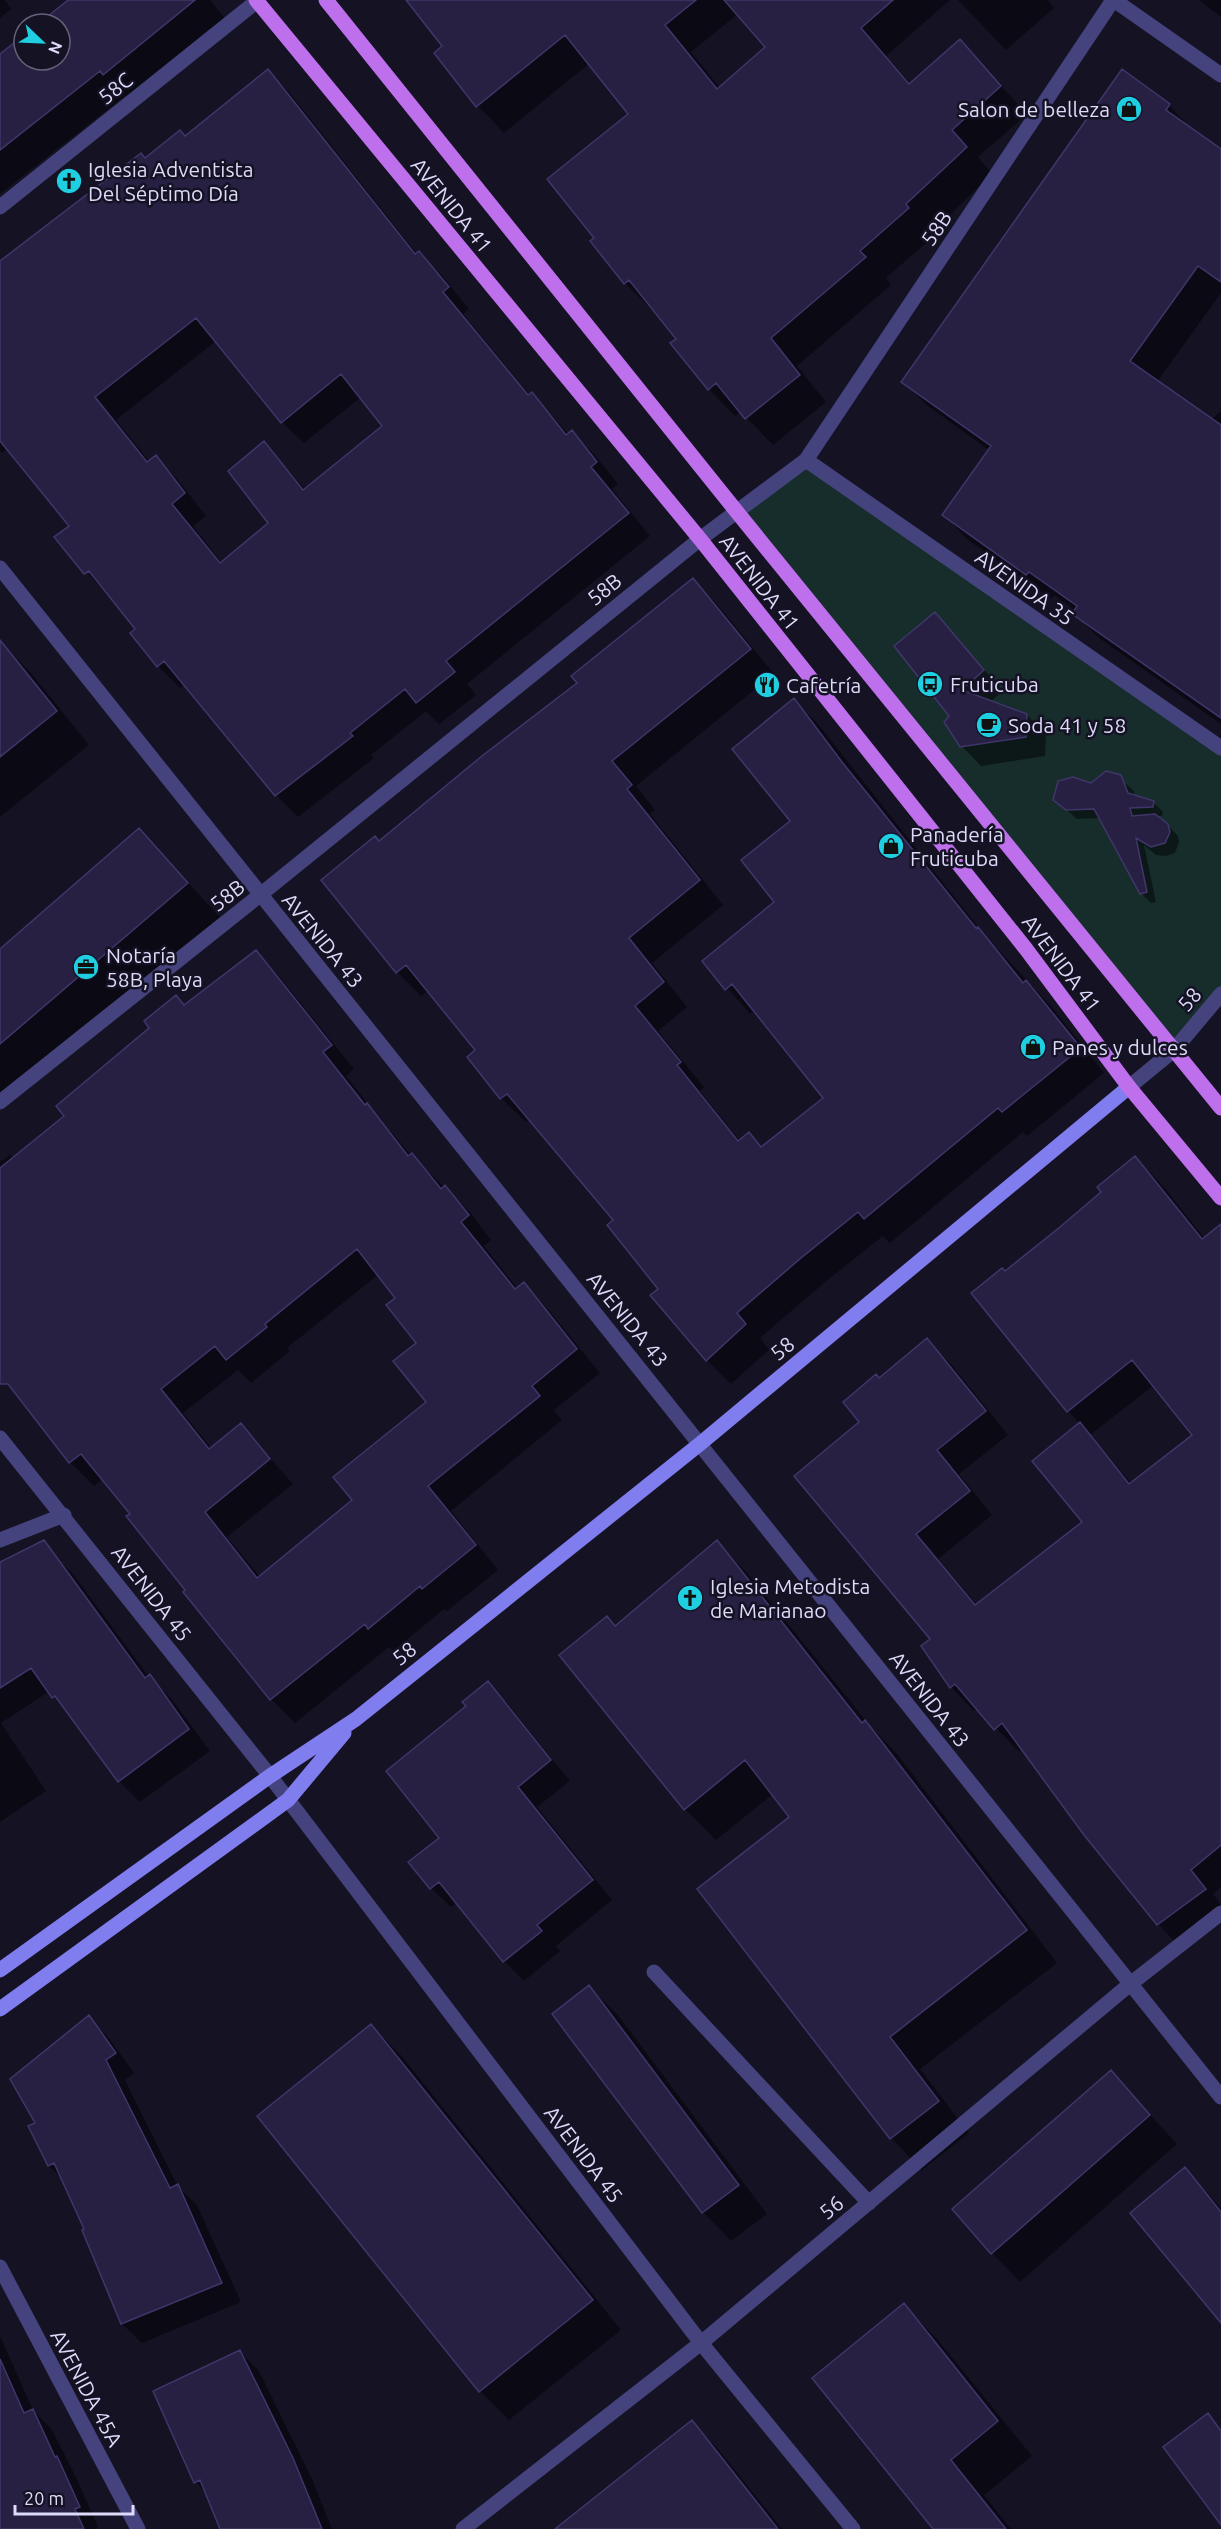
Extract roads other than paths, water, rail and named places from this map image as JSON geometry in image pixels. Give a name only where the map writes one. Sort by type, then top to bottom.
[{"type":"main road","name":"AVENIDA 41","points":[[326,0],[737,512],[1221,1108]]},
{"type":"main road","name":"AVENIDA 41","points":[[256,1],[700,539],[1026,949],[1129,1087],[1221,1198]]},
{"type":"street","name":"58B","points":[[0,1101],[260,896],[700,539],[806,460],[1114,0]]},
{"type":"street","points":[[1114,0],[1221,75]]},
{"type":"street","name":"58C","points":[[0,207],[256,1]]},
{"type":"street","name":"AVENIDA 35","points":[[806,460],[1221,748]]},
{"type":"street","name":"AVENIDA 43","points":[[0,568],[1221,2097]]},
{"type":"street","name":"58","points":[[0,1970],[270,1776],[356,1719],[701,1443],[1174,1050],[1221,994]]},
{"type":"street","name":"AVENIDA 45","points":[[0,1438],[64,1515],[270,1776],[701,2343],[853,2529]]},
{"type":"street","points":[[0,1540],[64,1515]]},
{"type":"street","name":"58","points":[[0,2009],[288,1800],[356,1719]]},
{"type":"street","name":"56","points":[[463,2529],[701,2343],[1130,1985],[1221,1912]]},
{"type":"street","points":[[654,1972],[869,2202]]},
{"type":"street","name":"AVENIDA 45A","points":[[0,2267],[138,2529]]},
{"type":"place","name":"Salon de belleza","points":[[1129,109]]},
{"type":"place","name":"Iglesia Adventista Del Séptimo Día","points":[[69,181]]},
{"type":"place","name":"Fruticuba","points":[[930,684]]},
{"type":"place","name":"Cafetría","points":[[767,685]]},
{"type":"place","name":"Soda 41 y 58","points":[[989,725]]},
{"type":"place","name":"Panadería Fruticuba","points":[[891,846]]},
{"type":"place","name":"Notaría 58B, Playa","points":[[86,967]]},
{"type":"place","name":"Panes y dulces","points":[[1033,1047]]},
{"type":"place","name":"Iglesia Metodista de Marianao","points":[[690,1598]]}]
